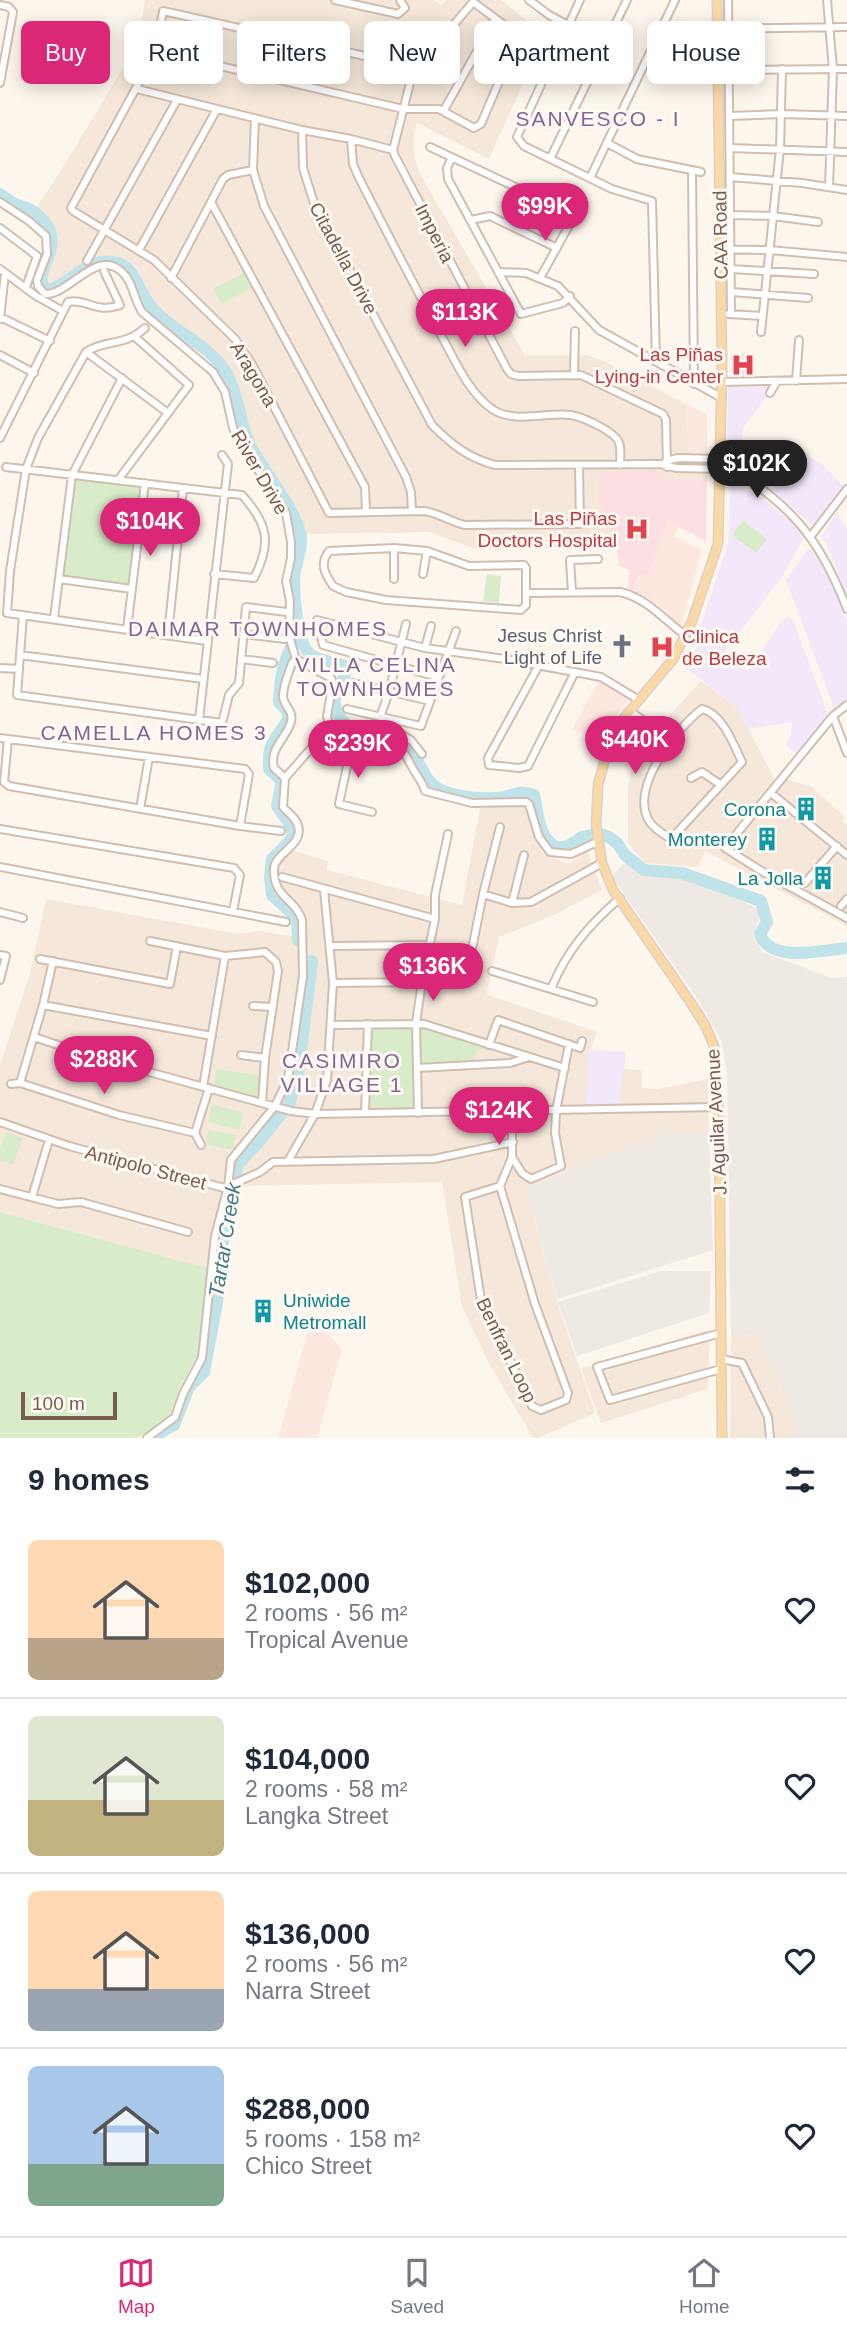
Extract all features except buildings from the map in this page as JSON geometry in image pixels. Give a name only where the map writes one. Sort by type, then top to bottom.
[{"type":"main road","name":"CAA Road","points":[[717,0],[717,21]]},
{"type":"main road","name":"CAA Road","points":[[718,84],[723,464]]},
{"type":"main road","points":[[630,711],[674,658],[686,636],[718,544],[723,464]]},
{"type":"main road","name":"J. Aguilar Avenue","points":[[630,711],[604,755],[598,785],[597,840],[605,875],[705,1025],[713,1046],[718,1107],[722,1438]]},
{"type":"street","points":[[335,0],[398,14],[403,3]]},
{"type":"street","points":[[529,0],[560,21]]},
{"type":"street","points":[[570,21],[580,0]]},
{"type":"street","points":[[550,159],[627,0]]},
{"type":"street","points":[[590,178],[675,0]]},
{"type":"street","points":[[728,0],[729,21]]},
{"type":"street","points":[[827,0],[833,69],[829,187]]},
{"type":"street","points":[[457,21],[473,2],[498,21]]},
{"type":"street","points":[[0,5],[12,9],[13,15],[0,83]]},
{"type":"street","name":"Aragona","points":[[161,21],[163,11],[208,21]]},
{"type":"street","points":[[444,110],[495,19]]},
{"type":"street","name":"Aragona","points":[[223,24],[364,56]]},
{"type":"street","points":[[765,28],[847,27]]},
{"type":"street","points":[[223,67],[403,109],[444,110],[474,128],[480,125],[498,84]]},
{"type":"street","points":[[765,69],[847,69]]},
{"type":"street","points":[[761,332],[780,149],[782,69]]},
{"type":"street","name":"Aragona","points":[[139,84],[71,204],[73,211],[154,260],[235,339],[253,366],[329,513],[433,512],[452,522],[466,525],[580,524],[579,466]]},
{"type":"street","points":[[136,89],[394,150],[410,84]]},
{"type":"street","points":[[541,84],[517,137],[524,146],[612,189],[649,200],[653,204],[656,361]]},
{"type":"street","points":[[728,84],[731,314]]},
{"type":"street","points":[[87,261],[177,100]]},
{"type":"street","points":[[139,250],[217,109]]},
{"type":"street","points":[[729,116],[847,116]]},
{"type":"street","points":[[255,118],[253,170],[259,193],[273,226],[406,477],[411,492],[412,511]]},
{"type":"street","name":"Citadella Drive","points":[[302,130],[303,169],[314,204],[432,425],[448,441],[474,460],[495,465],[665,464],[690,468],[723,464]]},
{"type":"street","points":[[351,139],[353,164],[359,178],[470,387],[496,412],[519,416],[568,415],[591,422],[618,439],[621,444],[620,465]]},
{"type":"street","points":[[607,143],[637,159],[701,172]]},
{"type":"street","points":[[430,148],[573,214],[540,278]]},
{"type":"street","points":[[729,148],[847,152]]},
{"type":"street","name":"Imperia","points":[[394,150],[511,374],[574,374],[590,378],[663,414],[666,420],[665,464]]},
{"type":"street","points":[[452,157],[447,167],[448,178],[521,314],[563,303],[569,296]]},
{"type":"street","points":[[171,278],[223,180],[228,175],[253,170]]},
{"type":"street","points":[[692,170],[694,384]]},
{"type":"street","points":[[730,177],[847,190]]},
{"type":"street","name":"River Drive","points":[[0,201],[43,231],[46,236],[47,254],[37,280],[41,290],[52,294],[58,292],[95,267],[118,269],[126,277],[136,304],[142,312],[206,365],[219,381],[225,392],[233,428],[239,441],[289,520],[291,558],[286,581],[290,601],[287,638],[296,657]]},
{"type":"street","points":[[212,204],[365,487],[366,512]]},
{"type":"street","points":[[731,215],[773,216],[818,222]]},
{"type":"street","points":[[471,220],[490,216],[557,248]]},
{"type":"street","points":[[0,228],[37,256],[26,287]]},
{"type":"street","points":[[721,249],[770,250],[847,257]]},
{"type":"street","points":[[731,269],[814,274]]},
{"type":"street","points":[[3,271],[36,296],[63,311]]},
{"type":"street","points":[[3,271],[0,318],[50,341]]},
{"type":"street","points":[[1,433],[68,302],[74,301],[101,309],[120,305],[104,271]]},
{"type":"street","points":[[498,272],[526,273],[558,286],[599,330],[722,398]]},
{"type":"street","points":[[731,292],[808,298]]},
{"type":"street","points":[[722,313],[762,316]]},
{"type":"street","points":[[145,328],[135,337],[94,347],[86,352],[38,438],[26,469],[10,571],[8,613],[207,641]]},
{"type":"street","points":[[574,374],[575,331]]},
{"type":"street","points":[[118,480],[189,385],[135,337]]},
{"type":"street","points":[[796,381],[799,340]]},
{"type":"street","points":[[86,352],[168,413]]},
{"type":"street","points":[[0,355],[34,373]]},
{"type":"street","points":[[54,618],[72,475],[122,378]]},
{"type":"street","points":[[722,382],[847,379]]},
{"type":"street","points":[[770,393],[777,382]]},
{"type":"street","points":[[199,720],[228,464],[222,455]]},
{"type":"street","points":[[690,458],[690,468]]},
{"type":"street","name":"Citadella Drive","points":[[665,464],[690,458],[723,464]]},
{"type":"street","points":[[723,464],[769,493],[811,536],[835,578],[847,609]]},
{"type":"street","points":[[4,467],[242,495],[261,519],[266,549],[254,579],[214,574]]},
{"type":"street","points":[[127,629],[145,483]]},
{"type":"street","points":[[168,635],[183,488]]},
{"type":"street","points":[[811,536],[847,489]]},
{"type":"street","points":[[394,548],[394,579]]},
{"type":"street","points":[[394,548],[428,551],[468,566],[524,565],[526,606],[521,610],[386,600],[338,589],[333,586],[324,569],[324,557],[329,551],[394,548]]},
{"type":"street","points":[[423,574],[428,551]]},
{"type":"street","points":[[572,593],[570,560],[598,559]]},
{"type":"street","points":[[59,579],[132,589]]},
{"type":"street","points":[[527,593],[620,592],[648,604],[686,636]]},
{"type":"street","points":[[23,615],[17,695],[222,723],[229,695],[239,683],[246,607],[286,612]]},
{"type":"street","points":[[438,677],[323,645],[317,620],[425,648],[575,672],[607,680],[639,700]]},
{"type":"street","points":[[380,717],[406,625]]},
{"type":"street","points":[[425,648],[431,626]]},
{"type":"street","points":[[347,709],[421,726],[456,631]]},
{"type":"street","points":[[243,634],[287,638]]},
{"type":"street","points":[[20,655],[203,679]]},
{"type":"street","points":[[285,778],[272,764],[275,749],[292,720],[292,713],[284,701],[283,693],[296,657],[331,678],[333,682],[327,716],[332,730],[352,743],[367,742],[398,748],[404,753],[425,791],[472,803],[526,802],[532,811],[539,836],[550,852],[571,853],[597,840]]},
{"type":"street","points":[[241,659],[273,663]]},
{"type":"street","points":[[539,666],[487,763],[492,766],[528,766],[575,672]]},
{"type":"street","points":[[0,668],[19,670]]},
{"type":"street","points":[[353,683],[430,701]]},
{"type":"street","points":[[847,705],[833,716],[725,848],[847,919]]},
{"type":"street","points":[[702,709],[710,711],[721,724],[743,762],[673,839],[653,825],[646,816],[645,804],[649,776],[656,761],[672,741],[702,709]]},
{"type":"street","points":[[630,711],[672,741]]},
{"type":"street","points":[[833,716],[847,753]]},
{"type":"street","points":[[332,730],[345,724],[367,730],[396,731],[411,740],[422,754]]},
{"type":"street","points":[[147,1438],[174,1417],[202,1358],[215,1236],[230,1186],[231,1160],[234,1153],[277,1107],[291,1066],[304,960],[300,913],[281,894],[274,869],[275,863],[292,845],[298,833],[297,822],[282,803],[285,778],[321,737]]},
{"type":"street","points":[[0,738],[245,769],[249,774],[240,826]]},
{"type":"street","points":[[8,739],[4,782],[9,786],[281,831]]},
{"type":"street","points":[[352,743],[338,804],[372,812]]},
{"type":"street","points":[[140,809],[149,757]]},
{"type":"street","points":[[691,778],[702,772],[721,785]]},
{"type":"street","points":[[771,793],[847,855]]},
{"type":"street","points":[[466,979],[500,827]]},
{"type":"street","points":[[0,829],[234,868],[240,875],[233,911]]},
{"type":"street","points":[[418,1113],[416,1023],[435,919],[435,895],[448,834]]},
{"type":"street","points":[[805,883],[836,846]]},
{"type":"street","points":[[512,903],[524,855]]},
{"type":"street","points":[[483,894],[512,903],[531,902],[602,863]]},
{"type":"street","points":[[0,867],[286,922]]},
{"type":"street","points":[[282,877],[435,919]]},
{"type":"street","points":[[288,1161],[315,1114],[327,1080],[333,984],[324,890]]},
{"type":"street","points":[[551,989],[558,972],[581,936],[591,923],[620,898]]},
{"type":"street","points":[[841,906],[847,899]]},
{"type":"street","points":[[0,912],[23,918]]},
{"type":"street","points":[[150,941],[225,956],[265,952],[275,962],[278,971],[265,1058],[262,1102]]},
{"type":"street","points":[[331,946],[429,945]]},
{"type":"street","points":[[40,959],[170,984],[177,946]]},
{"type":"street","points":[[0,980],[3,956]]},
{"type":"street","points":[[201,1145],[195,1133],[206,1087],[225,956]]},
{"type":"street","points":[[20,1083],[53,961]]},
{"type":"street","points":[[492,971],[593,1002]]},
{"type":"street","points":[[333,984],[422,982]]},
{"type":"street","points":[[43,1005],[212,1036]]},
{"type":"street","points":[[253,1006],[272,1007]]},
{"type":"street","points":[[489,1045],[498,1020],[580,1048],[582,1041]]},
{"type":"street","points":[[331,1025],[416,1023],[565,1068]]},
{"type":"street","points":[[365,1113],[368,1024]]},
{"type":"street","points":[[34,1037],[91,1056],[291,1111],[315,1114],[718,1107]]},
{"type":"street","points":[[512,1157],[522,1173],[530,1179],[560,1169],[555,1133],[556,1111],[569,1044]]},
{"type":"street","points":[[241,1055],[265,1058]]},
{"type":"street","points":[[417,1069],[510,1063],[529,1058]]},
{"type":"street","points":[[11,1084],[20,1083],[119,1115],[195,1133]]},
{"type":"street","points":[[500,1186],[512,1157],[512,1111]]},
{"type":"street","name":"Antipolo Street","points":[[0,1122],[49,1140],[230,1186],[260,1172],[273,1162],[288,1161]]},
{"type":"street","points":[[32,1197],[49,1140]]},
{"type":"street","points":[[288,1161],[433,1158],[513,1142]]},
{"type":"street","name":"Benfran Loop","points":[[500,1186],[535,1304],[568,1393],[566,1400],[541,1410],[532,1406],[502,1349],[481,1300],[475,1273],[465,1197],[500,1186]]},
{"type":"street","points":[[0,1189],[58,1204],[81,1202],[188,1232]]},
{"type":"street","points":[[721,1333],[597,1367],[610,1400],[721,1370]]},
{"type":"street","points":[[721,1359],[742,1363],[768,1417],[770,1438]]},
{"type":"shaded area","points":[[145,0],[434,0],[441,5],[446,0],[501,0],[527,21],[474,21],[474,84],[523,84],[489,159],[417,123],[414,155],[419,172],[525,355],[587,355],[602,360],[686,404],[689,449],[707,451],[707,479],[666,479],[599,504],[616,546],[478,550],[429,532],[301,534],[295,519],[248,442],[235,392],[227,373],[214,357],[153,309],[141,294],[130,269],[110,261],[93,263],[58,288],[47,291],[41,285],[40,274],[51,254],[53,243],[50,230],[34,211],[124,66],[124,84],[223,84],[223,21],[141,21]]},
{"type":"shaded area","name":"Las Piñas Lying-in Center","points":[[731,353],[754,353],[755,378],[732,376]]},
{"type":"shaded area","points":[[774,385],[743,429],[740,466],[727,456],[728,386]]},
{"type":"shaded area","points":[[686,404],[707,414],[707,451],[689,450]]},
{"type":"shaded area","points":[[797,448],[822,464],[843,486],[813,526],[772,489]]},
{"type":"shaded area","name":"Las Piñas Doctors Hospital","points":[[657,470],[666,479],[707,479],[706,542],[668,520],[648,577],[638,573],[633,591],[627,590],[630,570],[619,566],[616,546],[599,504],[599,473]]},
{"type":"shaded area","points":[[731,481],[765,500],[805,536],[784,574],[723,655],[748,671],[782,620],[790,617],[794,622],[828,715],[796,753],[786,746],[792,722],[748,729],[738,708],[684,667],[702,641],[708,644],[697,636],[728,543]]},
{"type":"shaded area","points":[[837,512],[847,530],[847,595],[826,543],[821,537]]},
{"type":"shaded area","points":[[668,519],[680,525],[674,536],[702,550],[681,627],[653,602],[633,591],[638,573],[648,576]]},
{"type":"shaded area","points":[[812,547],[832,582],[847,620],[847,699],[834,708],[786,580]]},
{"type":"shaded area","points":[[599,680],[630,699],[600,738],[572,730]]},
{"type":"shaded area","points":[[701,681],[738,708],[775,781],[787,779],[812,787],[845,817],[847,926],[705,851],[699,867],[645,863],[628,843],[628,786],[634,763],[645,742]]},
{"type":"shaded area","points":[[528,804],[542,852],[567,864],[587,850],[602,890],[554,915],[499,937],[487,995],[597,1032],[590,1050],[626,1052],[624,1069],[642,1070],[642,1088],[658,1089],[708,1079],[709,1133],[664,1133],[526,1188],[559,1308],[595,1413],[533,1438],[490,1365],[462,1307],[442,1182],[245,1186],[225,1183],[212,1230],[207,1268],[0,1212],[0,1066],[30,973],[46,899],[238,934],[259,931],[305,936],[304,914],[283,894],[276,865],[292,850],[328,861],[327,870],[462,905],[480,808]]},
{"type":"shaded area","points":[[626,862],[641,873],[683,878],[709,886],[761,910],[754,937],[762,952],[832,978],[847,977],[847,1438],[799,1438],[799,1432],[758,1335],[731,1336],[727,1072],[722,1042],[699,1001],[613,878],[615,872]]},
{"type":"shaded area","points":[[589,1050],[626,1052],[619,1106],[586,1108]]},
{"type":"shaded area","points":[[664,1133],[709,1133],[713,1250],[557,1299],[526,1188]]},
{"type":"shaded area","points":[[662,1271],[711,1271],[709,1313],[577,1356],[558,1302]]},
{"type":"shaded area","points":[[310,1323],[320,1325],[342,1350],[317,1438],[278,1438]]},
{"type":"shaded area","points":[[710,1329],[708,1389],[601,1423],[581,1368]]},
{"type":"shaded area","points":[[758,1335],[799,1432],[799,1438],[730,1438],[731,1336]]},
{"type":"green space","points":[[244,273],[252,288],[221,304],[213,289]]},
{"type":"green space","points":[[75,480],[140,487],[128,584],[63,576]]},
{"type":"green space","points":[[743,521],[767,539],[756,553],[732,535]]},
{"type":"green space","points":[[487,574],[501,576],[499,603],[483,601]]},
{"type":"green space","points":[[419,1025],[490,1047],[489,1050],[480,1049],[473,1058],[477,1063],[419,1064]]},
{"type":"green space","points":[[413,1027],[414,1110],[371,1111],[372,1028]]},
{"type":"green space","points":[[216,1069],[262,1076],[259,1097],[214,1085]]},
{"type":"green space","points":[[212,1104],[244,1113],[239,1130],[208,1122]]},
{"type":"green space","points":[[208,1130],[236,1135],[233,1150],[205,1144]]},
{"type":"green space","points":[[6,1132],[23,1138],[13,1165],[0,1160],[0,1149]]},
{"type":"green space","points":[[0,1212],[207,1268],[198,1354],[180,1388],[168,1420],[137,1438],[0,1438]]},
{"type":"waterway","points":[[0,194],[32,210],[46,224],[51,235],[51,246],[42,274],[42,283],[47,291],[95,264],[121,264],[132,274],[152,308],[202,347],[227,374],[250,445],[297,523],[301,543],[294,587],[299,631],[302,642],[311,655],[346,667],[336,693],[335,706],[349,727],[373,739],[403,742],[433,785],[445,792],[483,798],[520,793],[534,795],[542,831],[557,848],[568,846],[582,837],[600,834],[618,844],[625,855],[644,870],[682,873],[761,901],[767,922],[760,934],[766,943],[775,949],[798,953],[847,948]]},
{"type":"waterway","name":"Tartar Creek","points":[[298,940],[297,918],[272,895],[272,859],[291,839],[292,830],[277,806],[282,781],[269,769],[269,753],[289,718],[279,702],[280,683],[286,658],[299,634]]},
{"type":"waterway","name":"Tartar Creek","points":[[157,1438],[161,1432],[174,1425],[189,1387],[204,1372],[237,1165],[289,1104],[298,1075],[312,961]]},
{"type":"place","name":"Las Piñas Lying-in Center","points":[[743,365]]},
{"type":"place","name":"Las Piñas Doctors Hospital","points":[[637,529]]},
{"type":"place","name":"Jesus Christ Light of Life","points":[[622,646]]},
{"type":"place","name":"Clinica de Beleza","points":[[662,647]]},
{"type":"place","name":"Corona","points":[[806,809]]},
{"type":"place","name":"Monterey","points":[[767,839]]},
{"type":"place","name":"La Jolla","points":[[823,878]]},
{"type":"place","name":"Uniwide Metromall","points":[[263,1311]]},
{"type":"district","name":"SANVESCO - I","points":[[598,119]]},
{"type":"district","name":"DAIMAR TOWNHOMES","points":[[258,629]]},
{"type":"district","name":"VILLA CELINA TOWNHOMES","points":[[376,677]]},
{"type":"district","name":"CAMELLA HOMES 3","points":[[154,733]]},
{"type":"district","name":"CASIMIRO VILLAGE 1","points":[[342,1073]]}]
